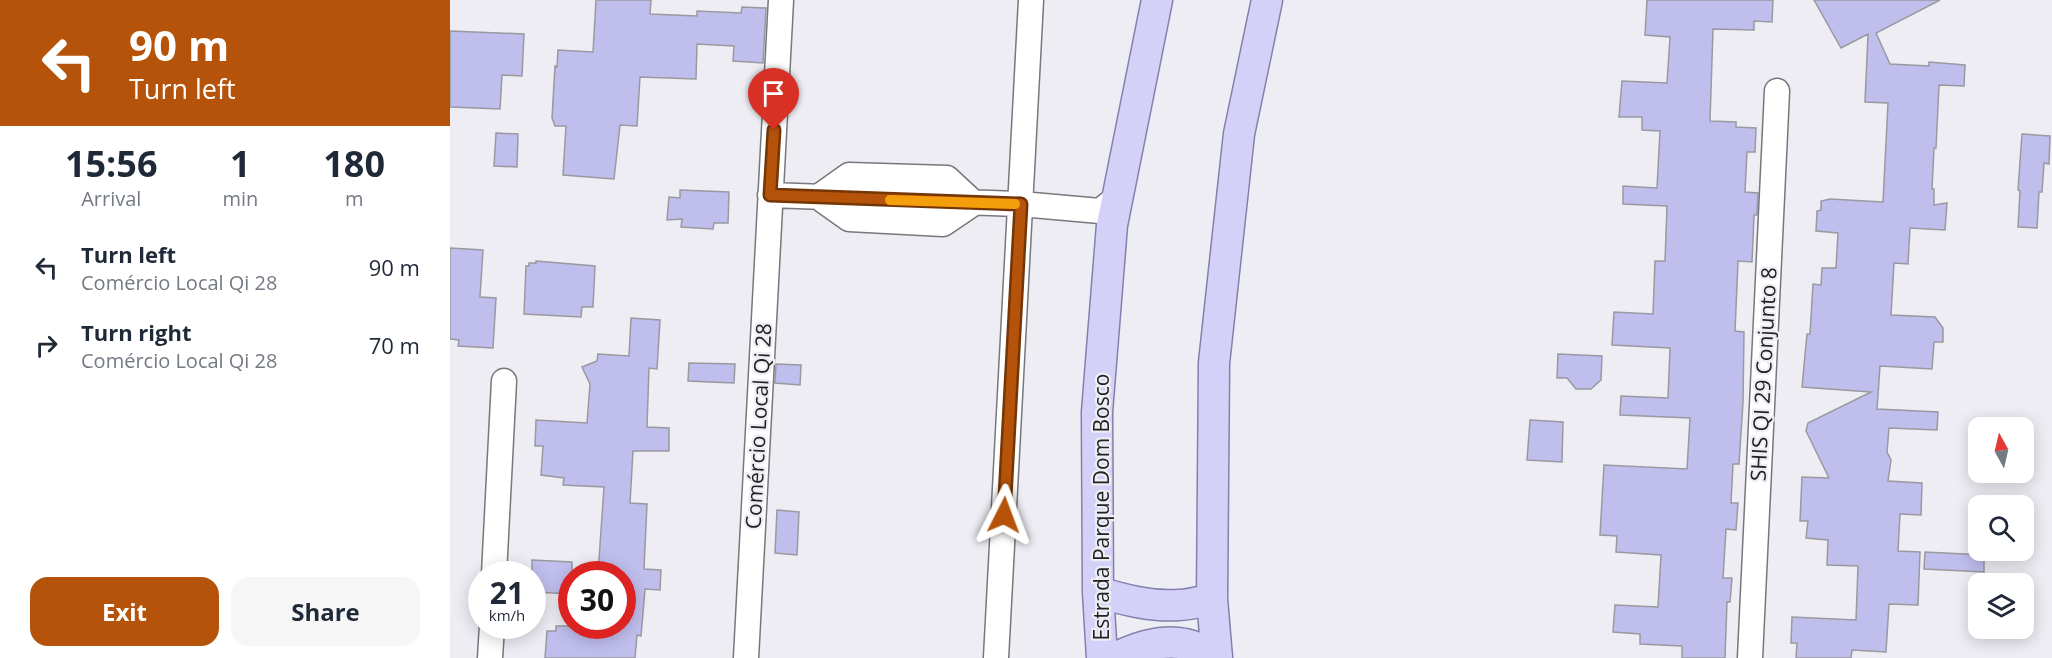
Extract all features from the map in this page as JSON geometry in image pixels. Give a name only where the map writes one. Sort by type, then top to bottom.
[{"type":"main road","name":"Estrada Parque Dom Bosco","points":[[1102,658],[1098,592],[1097,412],[1110,211],[1157,0]]},
{"type":"main road","points":[[1115,658],[1133,649],[1160,644],[1185,644],[1217,657],[1212,599],[1214,363],[1239,134],[1267,0]]},
{"type":"main road","points":[[1098,592],[1128,602],[1148,604],[1180,605],[1212,599]]},
{"type":"street","name":"Comércio Local Qi 28","points":[[746,658],[781,0]]},
{"type":"street","points":[[996,658],[1032,0]]},
{"type":"street","name":"SHIS QI 29 Conjunto 8","points":[[1750,658],[1777,91]]},
{"type":"street","points":[[770,195],[1021,204],[1110,211]]},
{"type":"street","points":[[495,561],[504,381]]},
{"type":"street","points":[[490,658],[491,639]]},
{"type":"building","points":[[596,0],[651,0],[650,14],[697,16],[697,11],[741,13],[742,7],[766,8],[763,63],[733,61],[734,46],[697,44],[696,79],[640,77],[637,126],[620,125],[614,179],[563,175],[566,126],[555,126],[552,118],[558,50],[593,52]]},
{"type":"building","points":[[1647,0],[1773,0],[1772,22],[1754,21],[1754,30],[1713,29],[1710,121],[1736,122],[1736,127],[1756,128],[1755,152],[1747,152],[1745,192],[1758,193],[1757,215],[1754,215],[1752,262],[1738,261],[1735,331],[1744,332],[1743,402],[1739,464],[1733,464],[1731,503],[1738,503],[1736,530],[1726,529],[1723,578],[1732,578],[1730,602],[1727,602],[1725,658],[1682,658],[1682,646],[1640,644],[1640,634],[1613,632],[1615,605],[1658,607],[1661,555],[1616,552],[1617,536],[1600,535],[1604,465],[1687,469],[1690,418],[1620,415],[1621,396],[1668,398],[1670,348],[1612,345],[1614,312],[1653,314],[1655,261],[1665,261],[1667,206],[1623,204],[1623,186],[1657,188],[1660,131],[1642,130],[1642,117],[1619,117],[1622,81],[1667,83],[1670,37],[1645,35]]},
{"type":"building","points":[[1814,0],[1940,0],[1876,33],[1890,64],[1929,66],[1929,62],[1965,65],[1964,86],[1939,85],[1932,189],[1934,189],[1934,205],[1947,203],[1945,230],[1910,228],[1908,264],[1894,263],[1891,315],[1935,317],[1943,328],[1943,342],[1934,342],[1932,369],[1880,366],[1877,409],[1938,412],[1937,430],[1889,428],[1887,452],[1891,460],[1888,481],[1922,483],[1921,515],[1900,514],[1898,551],[1920,552],[1918,605],[1889,604],[1886,652],[1852,650],[1851,658],[1796,658],[1797,643],[1791,643],[1792,617],[1856,620],[1858,566],[1827,565],[1828,540],[1806,538],[1808,521],[1800,521],[1802,477],[1829,478],[1806,431],[1808,423],[1871,392],[1802,387],[1807,334],[1810,334],[1813,284],[1821,285],[1822,268],[1836,268],[1838,233],[1816,231],[1817,211],[1821,210],[1821,201],[1830,199],[1883,202],[1888,103],[1865,102],[1868,34],[1841,48]]},
{"type":"building","points":[[450,31],[524,34],[522,76],[502,75],[500,109],[450,107]]},
{"type":"building","points":[[496,133],[518,134],[517,167],[494,166]]},
{"type":"building","points":[[2022,134],[2050,136],[2049,164],[2044,163],[2042,192],[2039,192],[2037,228],[2018,227]]},
{"type":"building","points":[[680,190],[729,192],[728,223],[714,223],[713,229],[681,227],[682,219],[667,220],[669,197],[680,198]]},
{"type":"building","points":[[450,248],[483,250],[480,297],[496,298],[493,348],[458,346],[459,340],[450,339]]},
{"type":"building","points":[[536,261],[595,266],[593,307],[582,307],[581,317],[524,314],[526,266]]},
{"type":"building","points":[[631,318],[660,320],[657,369],[649,368],[647,427],[669,428],[669,451],[633,451],[630,503],[647,504],[644,569],[661,570],[660,590],[645,589],[641,636],[637,635],[635,658],[545,658],[547,631],[556,631],[556,626],[558,626],[558,639],[636,639],[636,561],[599,561],[604,487],[563,485],[564,478],[541,475],[543,446],[535,446],[536,420],[587,423],[590,384],[582,367],[597,361],[598,354],[629,356]]},
{"type":"building","points":[[1558,354],[1602,356],[1601,380],[1591,389],[1576,389],[1567,378],[1557,378]]},
{"type":"building","points":[[689,363],[735,364],[734,383],[688,381]]},
{"type":"building","points":[[776,364],[801,365],[800,385],[775,383]]},
{"type":"building","points":[[1530,420],[1563,422],[1562,462],[1527,460]]},
{"type":"building","points":[[777,510],[799,512],[797,555],[775,553]]},
{"type":"building","points":[[1925,552],[1968,554],[1968,561],[1984,561],[1984,572],[1924,569]]},
{"type":"building","points":[[532,560],[558,561],[558,593],[546,593],[546,561]]},
{"type":"slow traffic","points":[[890,200],[1015,204]]},
{"type":"route","points":[[774,130],[770,195],[1021,204],[1004,515]]}]
